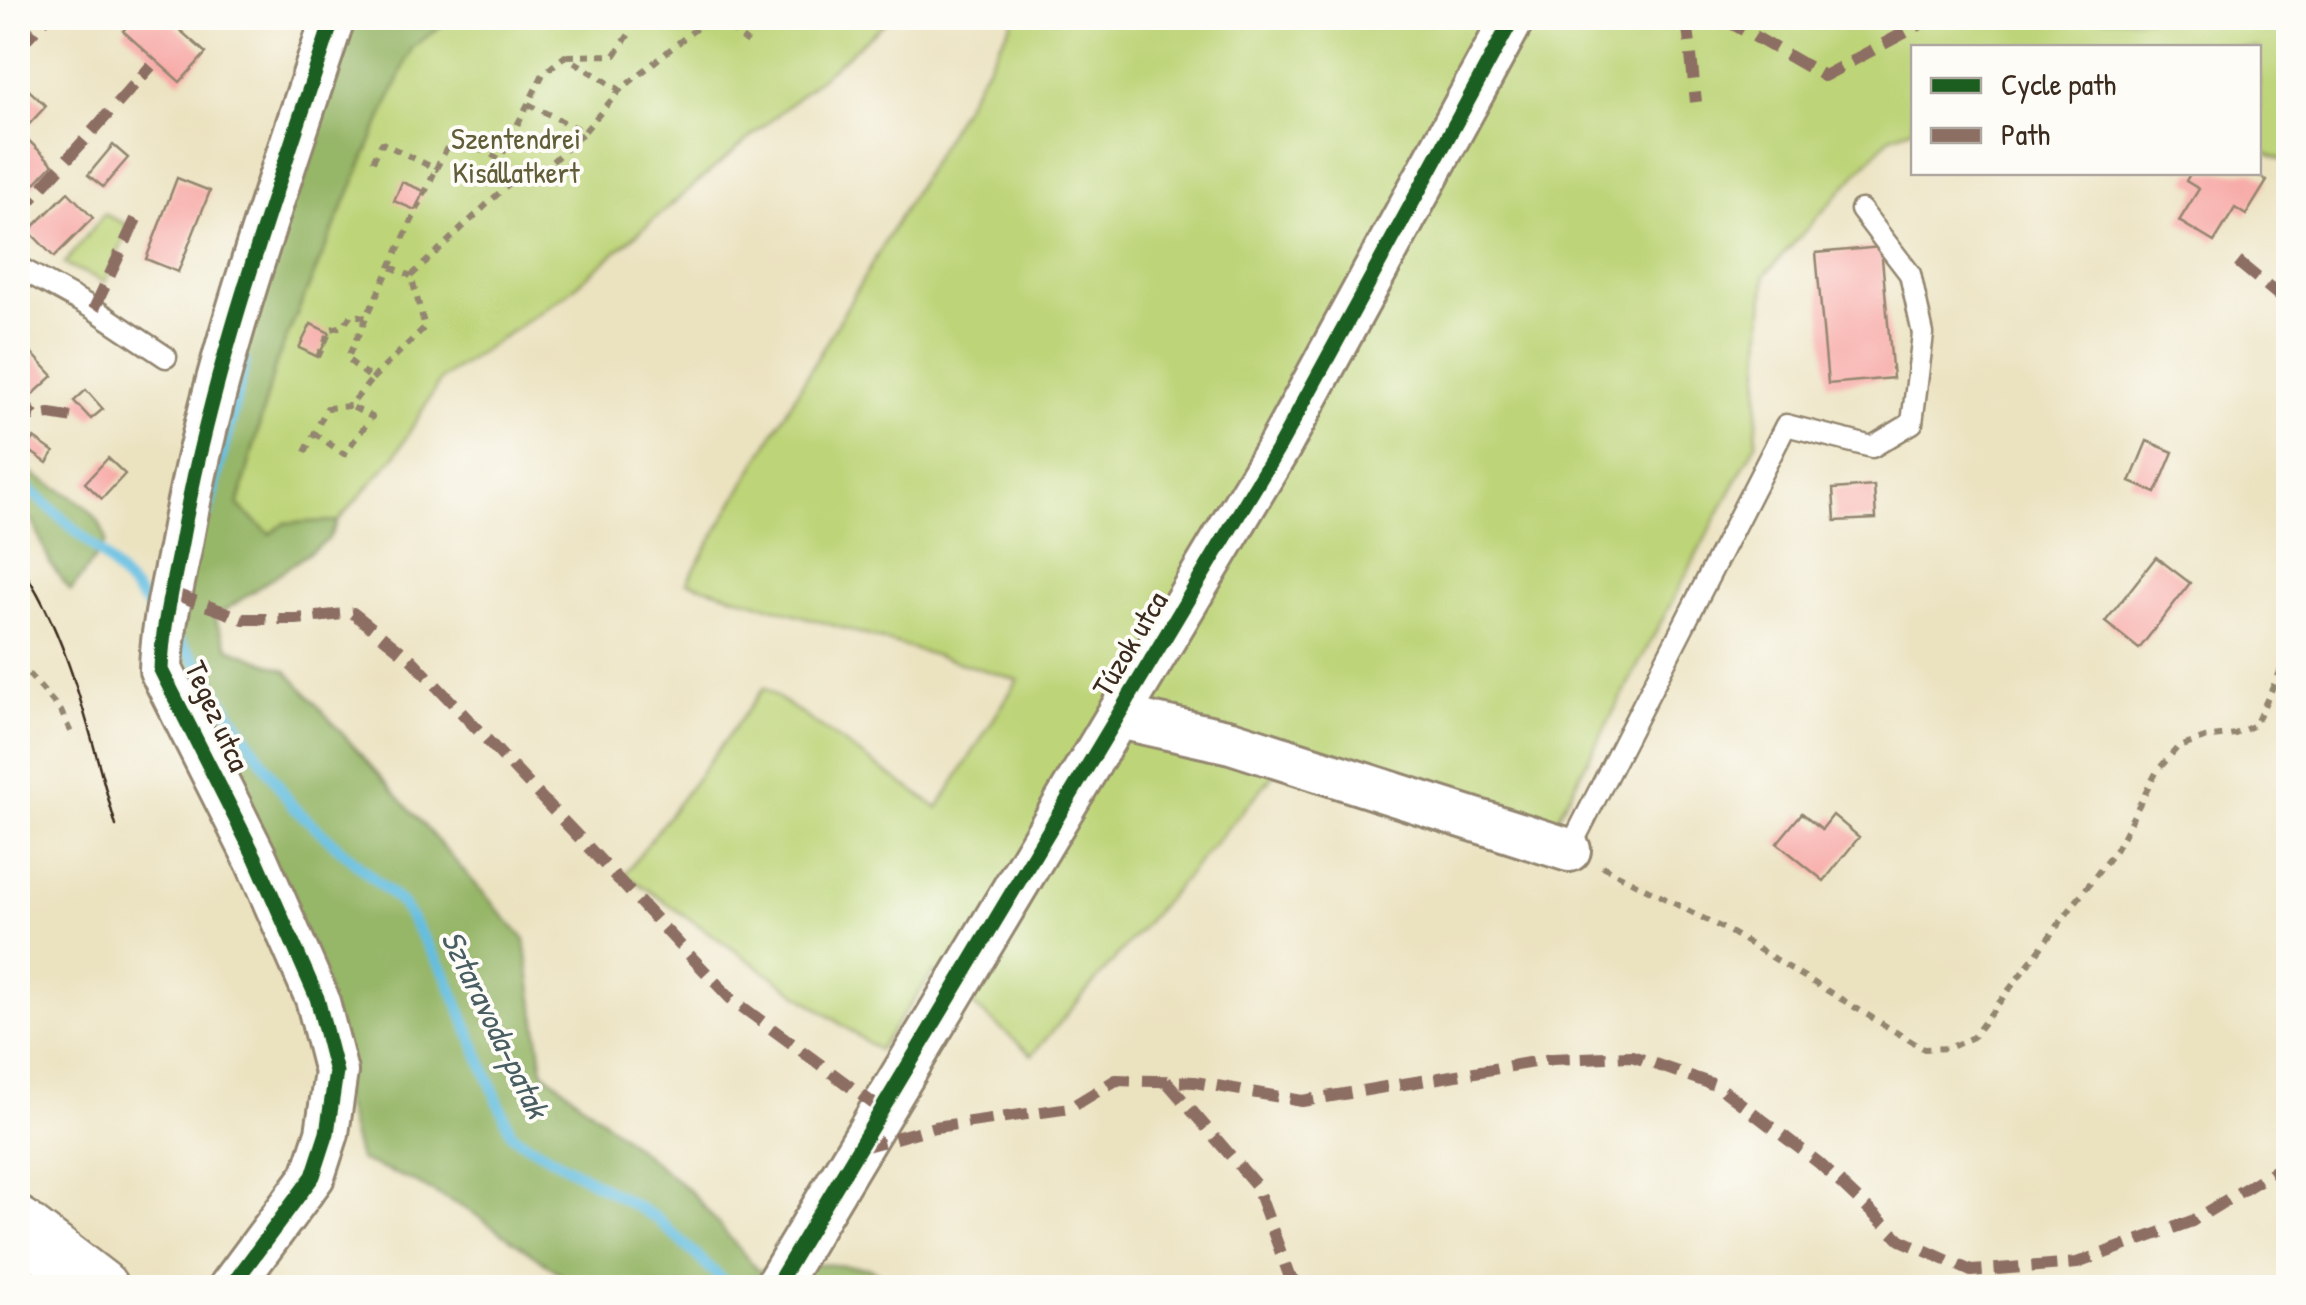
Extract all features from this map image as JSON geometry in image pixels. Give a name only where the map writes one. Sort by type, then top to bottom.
[{"type":"street","name":"Tegez utca","points":[[230,1288],[313,1176],[327,1132],[336,1072],[309,981],[256,859],[161,670],[165,623],[191,485],[228,345],[333,18]]},
{"type":"street","name":"Túzok utca","points":[[775,1288],[1279,447],[1513,18]]},
{"type":"street","points":[[1119,717],[1231,742],[1570,850]]},
{"type":"street","points":[[18,1225],[100,1288]]},
{"type":"lane","points":[[1570,850],[1786,425],[1872,447],[1912,423],[1923,334],[1910,274],[1861,210]]},
{"type":"lane","points":[[18,267],[94,309],[166,357]]},
{"type":"path","points":[[372,379],[347,359],[453,136],[500,160],[543,74],[566,56],[614,56],[640,18]]},
{"type":"path","points":[[686,18],[694,26]]},
{"type":"path","points":[[411,276],[517,176],[528,184],[584,132],[620,90],[708,18]]},
{"type":"path","points":[[717,18],[748,42]]},
{"type":"path","points":[[566,56],[620,90]]},
{"type":"path","points":[[528,104],[584,132]]},
{"type":"path","points":[[374,161],[382,142],[436,169]]},
{"type":"path","points":[[391,267],[411,276]]},
{"type":"path","points":[[350,406],[425,327],[411,276]]},
{"type":"path","points":[[318,357],[332,330],[342,326],[352,314],[367,318]]},
{"type":"path","points":[[305,452],[314,433],[327,408],[350,406],[372,417],[344,454],[314,433]]},
{"type":"path","points":[[1570,850],[1730,932],[1924,1049],[1949,1048],[1973,1037],[2116,850],[2157,771],[2177,748],[2255,725],[2288,655]]},
{"type":"path","points":[[18,662],[61,711],[71,733]]},
{"type":"green space","points":[[344,18],[451,18],[412,48],[276,362],[238,506],[270,534],[285,523],[338,521],[328,540],[214,618],[229,648],[287,671],[525,940],[543,1071],[691,1192],[758,1271],[823,1264],[868,1268],[905,1287],[580,1287],[473,1213],[413,1181],[359,1160],[325,1028],[172,670],[200,487]]},
{"type":"green space","name":"Szentendrei Kisállatkert","points":[[451,18],[891,18],[565,295],[441,379],[395,456],[338,521],[286,523],[270,534],[238,507],[276,362],[412,48]]},
{"type":"green space","points":[[1015,18],[2288,18],[2288,163],[2261,151],[2261,45],[1911,45],[1911,129],[1891,136],[1765,275],[1756,443],[1556,820],[1276,772],[1032,1055],[934,972],[878,1050],[625,874],[764,688],[938,808],[1018,680],[687,582]]},
{"type":"green space","points":[[104,214],[130,226],[105,282],[64,264]]},
{"type":"green space","points":[[18,464],[83,505],[102,528],[106,543],[71,591],[51,565],[33,521],[18,510]]},
{"type":"building","points":[[134,18],[166,18],[206,53],[180,82],[123,31]]},
{"type":"building","points":[[18,80],[46,106],[18,136]]},
{"type":"building","points":[[24,136],[53,164],[18,201],[18,143]]},
{"type":"building","points":[[113,145],[128,158],[103,187],[88,175]]},
{"type":"building","points":[[2189,175],[2258,175],[2267,181],[2246,215],[2235,208],[2214,242],[2179,221],[2199,189],[2186,181]]},
{"type":"building","points":[[177,178],[210,191],[178,272],[146,259]]},
{"type":"building","points":[[402,182],[424,191],[415,210],[394,201]]},
{"type":"building","points":[[68,192],[93,218],[54,257],[29,231]]},
{"type":"building","points":[[1881,247],[1893,378],[1828,384],[1816,253]]},
{"type":"building","points":[[311,324],[330,333],[318,357],[299,348]]},
{"type":"building","points":[[18,338],[53,376],[29,398],[18,386]]},
{"type":"building","points":[[86,390],[103,409],[91,419],[74,401]]},
{"type":"building","points":[[34,438],[54,452],[47,463],[27,449]]},
{"type":"building","points":[[2147,441],[2173,452],[2156,493],[2130,482]]},
{"type":"building","points":[[108,458],[125,474],[102,499],[85,483]]},
{"type":"building","points":[[1874,486],[1876,519],[1835,521],[1833,489]]},
{"type":"building","points":[[2156,557],[2190,583],[2139,649],[2105,622]]},
{"type":"building","points":[[1802,813],[1822,829],[1833,815],[1859,837],[1824,881],[1777,843]]},
{"type":"waterway","points":[[208,513],[245,361]]},
{"type":"waterway","name":"Sztaravoda-patak","points":[[18,479],[100,552],[157,616]]},
{"type":"waterway","name":"Sztaravoda-patak","points":[[176,638],[195,660],[293,807],[402,904],[446,975],[512,1135],[656,1218],[726,1283]]},
{"type":"tram line","points":[[18,562],[52,622],[65,655],[116,826]]},
{"type":"marked path","points":[[18,48],[46,18]]},
{"type":"marked path","points":[[1687,18],[1696,102]]},
{"type":"marked path","points":[[1722,18],[1824,76],[1932,18]]},
{"type":"marked path","points":[[18,214],[151,66]]},
{"type":"marked path","points":[[94,309],[136,219]]},
{"type":"marked path","points":[[2238,262],[2288,303]]},
{"type":"marked path","points":[[18,397],[34,416],[50,414],[80,419]]},
{"type":"marked path","points":[[172,593],[244,619],[353,613],[412,660],[730,998],[882,1110]]},
{"type":"marked path","points":[[859,1148],[935,1127],[1070,1108],[1116,1080],[1195,1082],[1302,1101],[1552,1059],[1632,1056],[1718,1086],[1819,1163],[1901,1240],[1971,1271],[2077,1263],[2192,1221],[2276,1170],[2288,1158]]},
{"type":"marked path","points":[[1166,1081],[1256,1185],[1289,1275],[1303,1288]]},
{"type":"cycle path","points":[[230,1288],[313,1176],[327,1133],[336,1072],[317,998],[256,859],[161,670],[162,654],[171,590],[210,409],[248,278],[333,18]]},
{"type":"cycle path","points":[[775,1288],[1279,447],[1513,18]]}]
